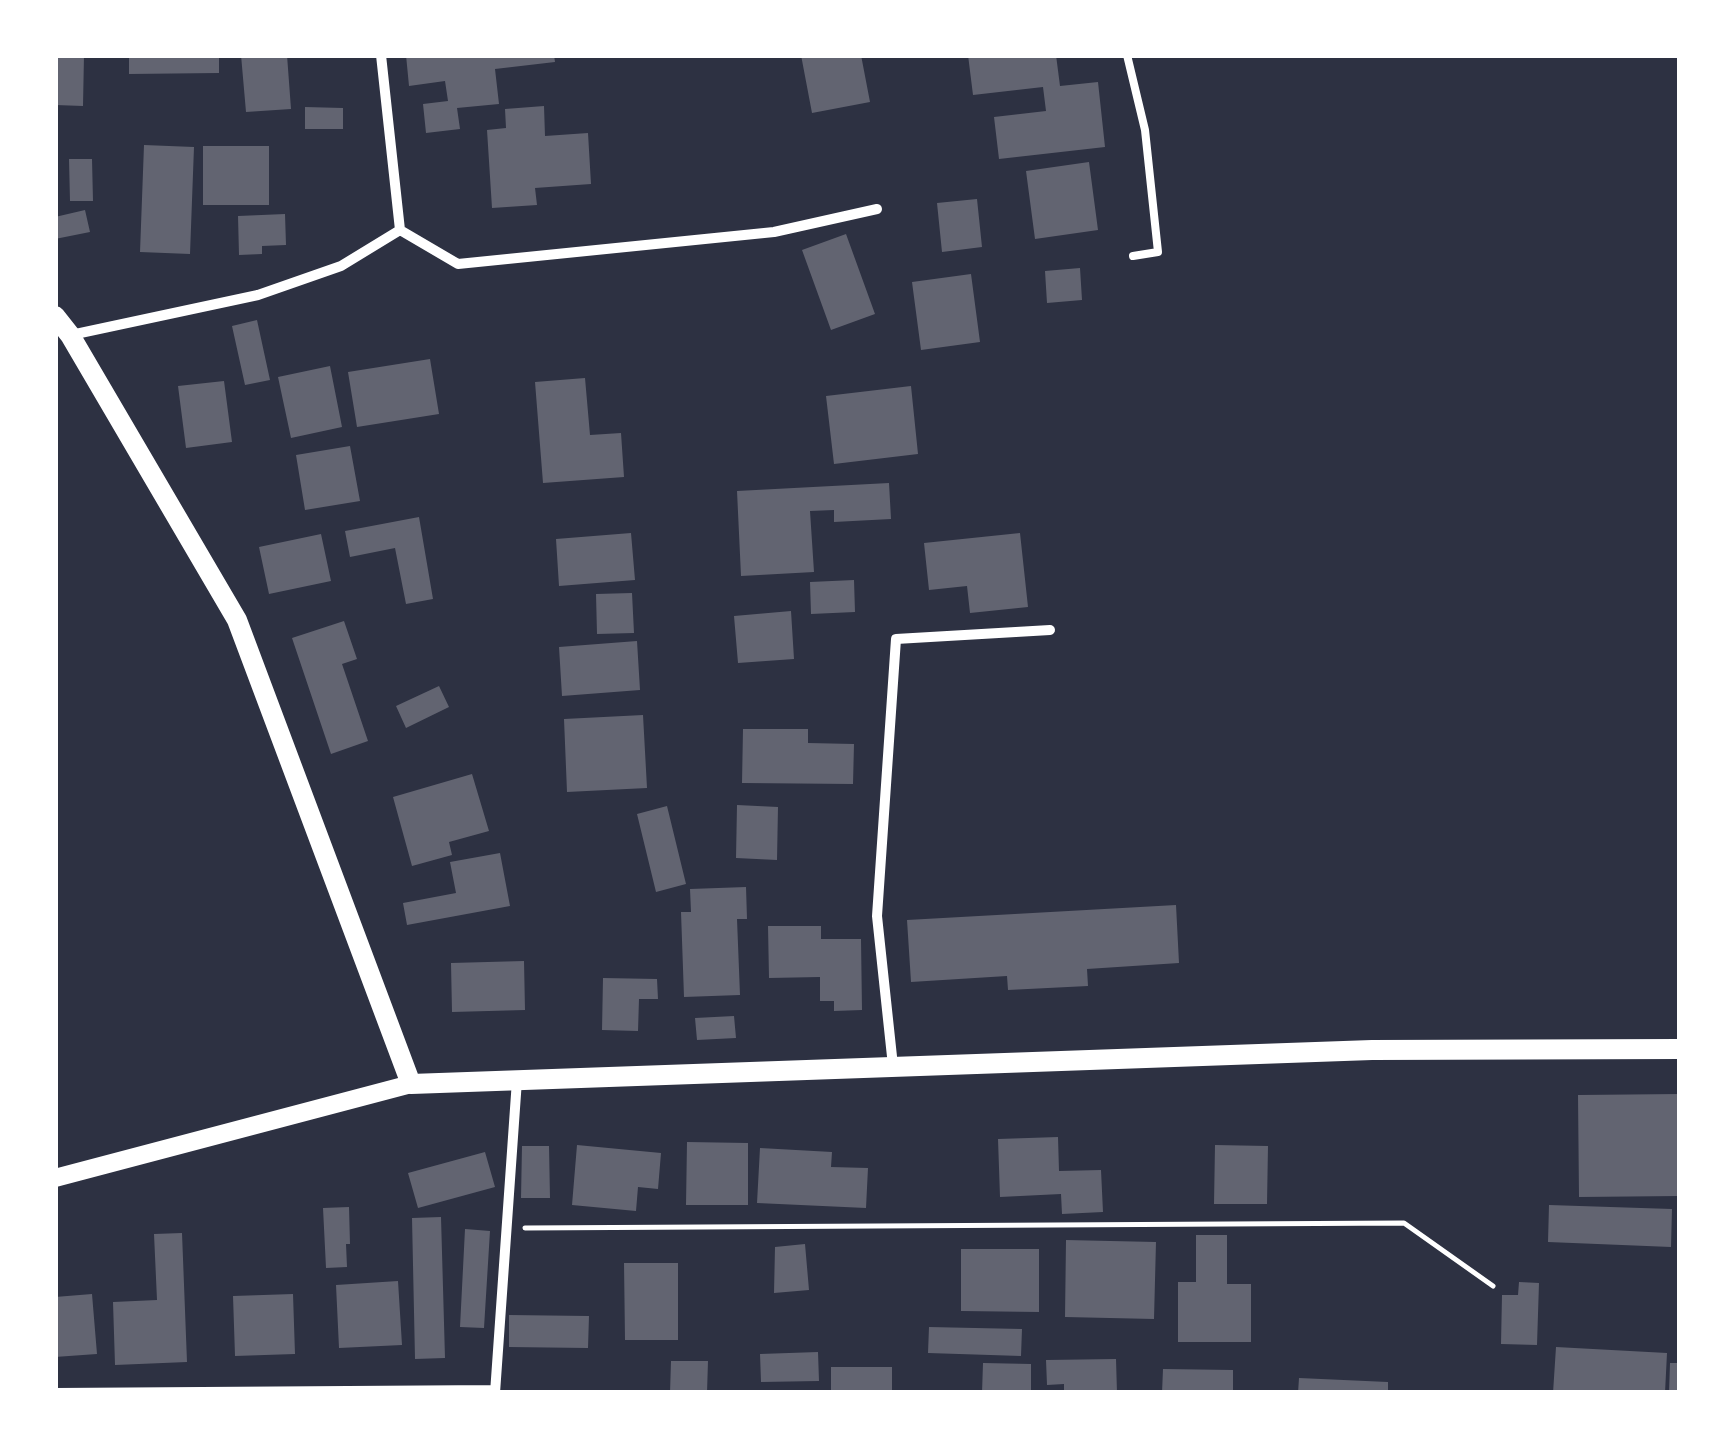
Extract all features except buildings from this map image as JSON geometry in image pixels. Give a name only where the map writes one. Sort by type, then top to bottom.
[{"type":"main road","points":[[55,316],[237,620],[411,1084],[1372,1050],[1680,1049]]},
{"type":"street","points":[[380,55],[400,230]]},
{"type":"street","points":[[400,230],[458,264],[774,232],[877,209]]},
{"type":"street","points":[[70,336],[258,295],[340,266],[400,230]]},
{"type":"street","points":[[893,1067],[877,916],[896,639],[1050,630]]},
{"type":"street","points":[[55,1392],[495,1392],[517,1080]]},
{"type":"street","points":[[55,1178],[411,1084]]},
{"type":"lane","points":[[1127,55],[1145,130],[1158,252],[1133,256]]},
{"type":"path","points":[[507,1228],[1404,1223],[1492,1286]]}]
